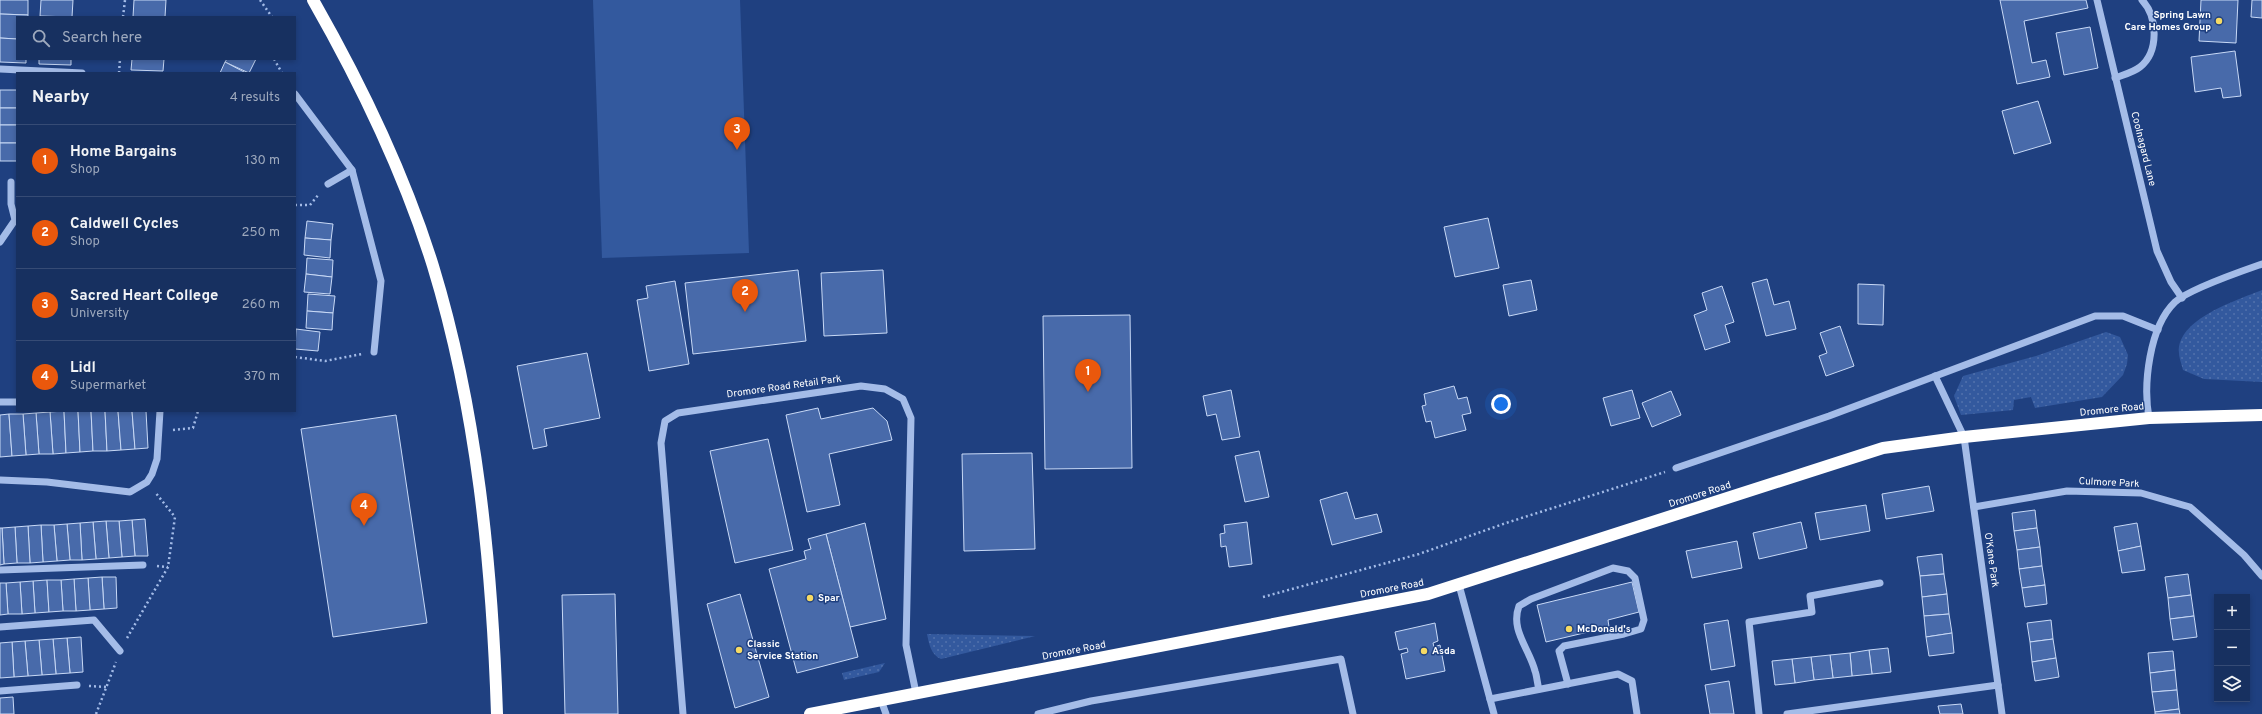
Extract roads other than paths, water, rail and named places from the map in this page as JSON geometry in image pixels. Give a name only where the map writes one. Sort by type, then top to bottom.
[{"type":"highway","points":[[313,0],[344,53],[378,124],[413,211],[433,266],[455,351],[472,437],[485,532],[494,631],[497,714]]},
{"type":"highway","name":"Dromore Road","points":[[810,714],[1428,594],[1883,448],[1964,437],[2150,418],[2262,415]]},
{"type":"street","name":"Coolnagard Lane","points":[[2097,0],[2157,251],[2171,282],[2182,298]]},
{"type":"street","points":[[2115,78],[2140,68],[2152,54],[2154,29],[2148,6],[2142,0]]},
{"type":"street","points":[[0,69],[62,72]]},
{"type":"street","points":[[296,95],[352,170],[381,280],[374,352]]},
{"type":"street","points":[[328,184],[352,170]]},
{"type":"street","points":[[0,242],[16,220],[11,204],[11,182]]},
{"type":"street","points":[[2150,418],[2146,401],[2148,368],[2158,330],[2166,312],[2182,298],[2234,274],[2262,264]]},
{"type":"street","points":[[1676,468],[1829,416],[2095,316],[2123,316],[2158,330]]},
{"type":"street","points":[[1935,376],[1964,437]]},
{"type":"street","name":"Dromore Road Retail Park","points":[[683,714],[661,443],[665,421],[678,412],[861,386],[885,389],[903,399],[911,418],[906,645],[916,693]]},
{"type":"street","points":[[0,402],[16,402]]},
{"type":"street","points":[[0,480],[47,482],[130,492],[147,482],[157,459],[160,412]]},
{"type":"street","name":"O'Kane Park","points":[[1964,437],[2002,714]]},
{"type":"street","name":"Culmore Park","points":[[1974,507],[2067,491],[2141,494],[2190,507],[2244,555],[2262,576]]},
{"type":"street","points":[[0,570],[143,565]]},
{"type":"street","points":[[1538,689],[1535,671],[1518,631],[1515,617],[1519,606],[1531,599],[1614,568],[1628,571],[1635,578],[1644,620],[1641,628],[1624,634],[1564,646],[1559,651],[1568,684]]},
{"type":"street","points":[[1759,714],[1749,622],[1812,612],[1810,596],[1880,583]]},
{"type":"street","points":[[1459,585],[1494,714]]},
{"type":"street","points":[[0,627],[94,620],[120,651]]},
{"type":"street","points":[[1038,714],[1092,701],[1341,659],[1353,714]]},
{"type":"street","points":[[1490,699],[1618,674],[1632,681],[1637,714]]},
{"type":"street","points":[[0,691],[77,684]]},
{"type":"street","points":[[1787,714],[1998,685]]},
{"type":"street","points":[[881,700],[886,714]]},
{"type":"place","name":"Spring Lawn Care Homes Group","points":[[2219,21]]},
{"type":"place","name":"Sacred Heart College","points":[[737,150]]},
{"type":"place","name":"Caldwell Cycles","points":[[745,312]]},
{"type":"place","name":"Home Bargains","points":[[1088,392]]},
{"type":"place","name":"Lidl","points":[[364,526]]},
{"type":"place","name":"Spar","points":[[810,598]]},
{"type":"place","name":"McDonald's","points":[[1569,629]]},
{"type":"place","name":"Classic Service Station","points":[[739,650]]},
{"type":"place","name":"Asda","points":[[1424,651]]}]
